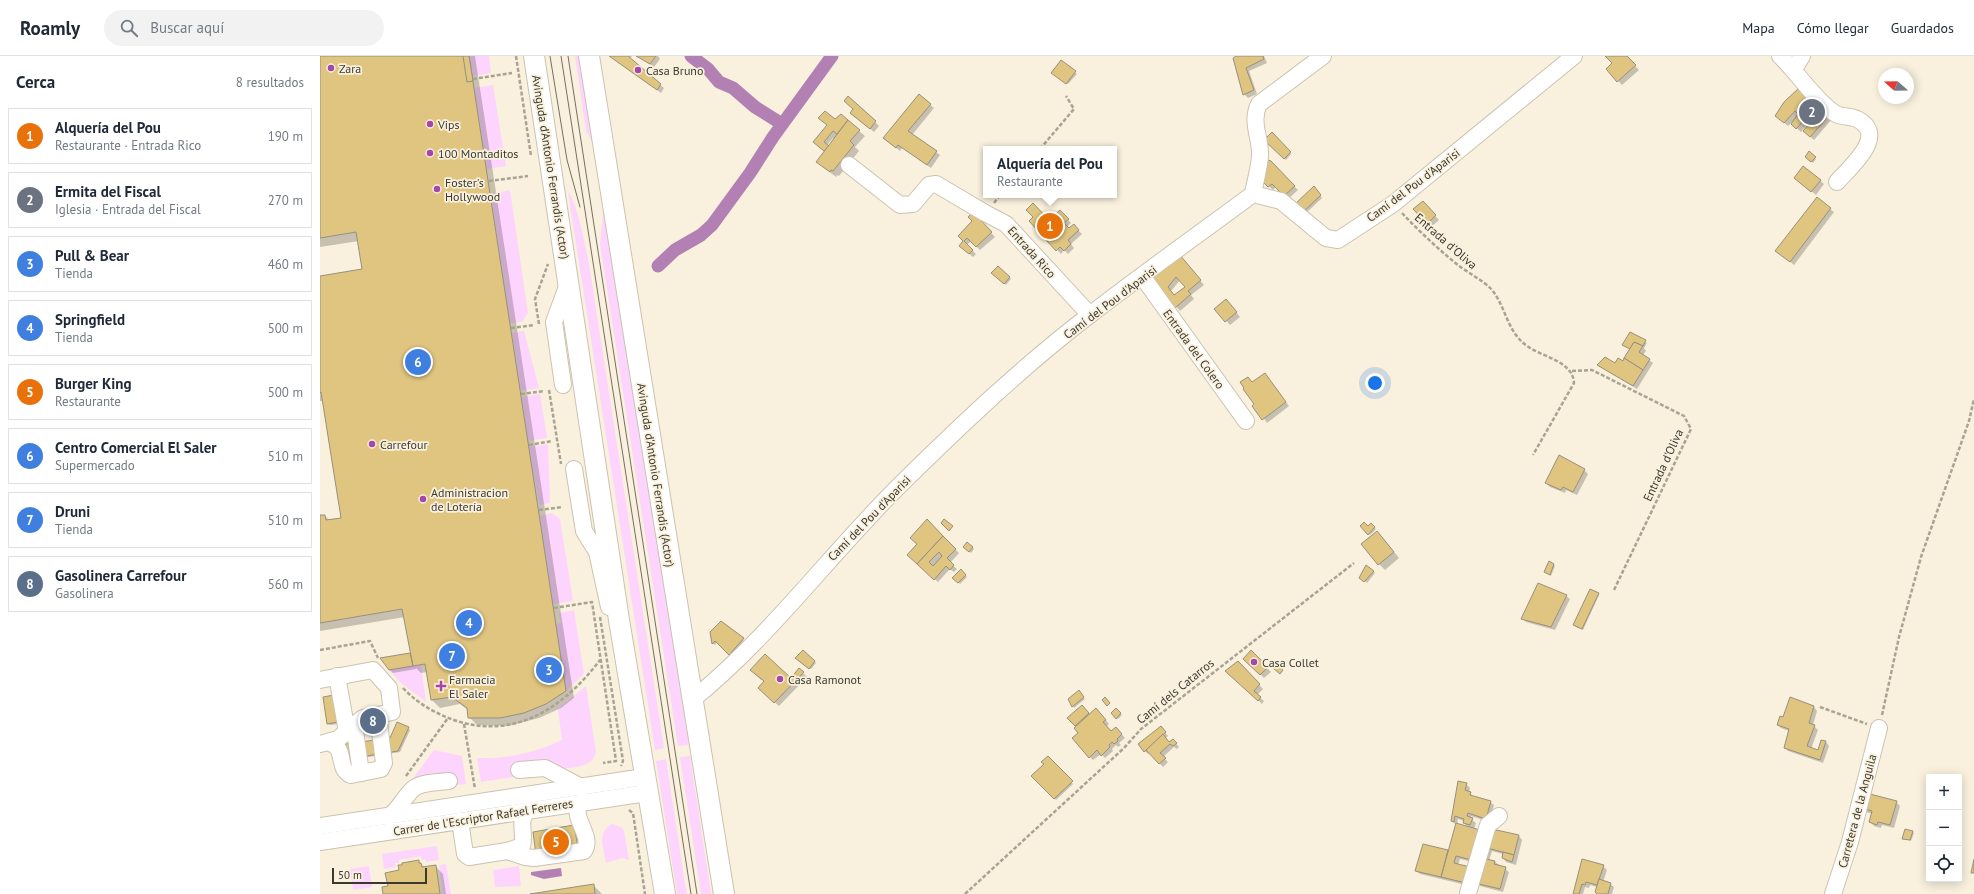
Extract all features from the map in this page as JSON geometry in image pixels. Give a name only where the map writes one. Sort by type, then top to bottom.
[{"type":"main road","name":"Avinguda d'Antonio Ferrandis (Actor)","points":[[534,56],[619,620],[664,894]]},
{"type":"main road","name":"Avinguda d'Antonio Ferrandis (Actor)","points":[[589,56],[724,894]]},
{"type":"street","points":[[1253,194],[1260,156],[1255,120],[1259,104],[1323,56]]},
{"type":"street","name":"Camí del Pou d'Aparisi","points":[[692,700],[712,685],[752,645],[900,485],[994,396],[1090,315],[1253,194],[1281,201],[1326,238],[1338,240],[1393,204],[1574,56]]},
{"type":"street","points":[[1780,56],[1798,62],[1815,95],[1836,114],[1857,119],[1867,128],[1870,139],[1866,149],[1837,182]]},
{"type":"street","name":"Entrada Rico","points":[[849,165],[900,205],[913,204],[929,185],[936,184],[1006,224],[1090,315]]},
{"type":"street","name":"Entrada del Colero","points":[[1142,276],[1246,421]]},
{"type":"street","points":[[563,384],[554,322],[569,281]]},
{"type":"street","points":[[574,469],[584,531],[597,552],[607,605],[619,620]]},
{"type":"street","points":[[320,680],[373,670],[389,688],[392,712],[362,718],[338,740],[325,744]]},
{"type":"street","points":[[337,676],[360,773]]},
{"type":"street","points":[[325,744],[335,744],[341,752],[346,773],[360,773],[377,771],[381,769],[384,763],[378,715]]},
{"type":"street","name":"Carretera de la Anguila","points":[[1833,894],[1850,842],[1879,728]]},
{"type":"street","points":[[507,851],[524,857],[534,858],[584,851],[587,846],[586,837],[579,821],[577,809],[582,794],[545,768],[519,770]]},
{"type":"street","points":[[388,817],[395,813],[413,789],[417,786],[449,781]]},
{"type":"street","name":"Carrer de l'Escriptor Rafael Ferreres","points":[[320,826],[646,785]]},
{"type":"street","name":"Carrer de l'Escriptor Rafael Ferreres","points":[[320,842],[528,810],[582,794]]},
{"type":"street","points":[[460,821],[465,854],[469,857],[507,851],[522,846],[524,841],[522,820],[523,815],[528,810]]},
{"type":"street","points":[[1464,894],[1488,825],[1499,816]]},
{"type":"path","points":[[473,78],[512,73]]},
{"type":"path","points":[[1043,146],[1074,109],[1066,96]]},
{"type":"path","points":[[489,181],[528,176]]},
{"type":"path","name":"Entrada d'Oliva","points":[[1393,204],[1412,224],[1457,264],[1491,289],[1501,302],[1509,325],[1516,336],[1527,346],[1571,371],[1592,370],[1684,416],[1691,429],[1614,590]]},
{"type":"path","points":[[511,328],[534,325]]},
{"type":"path","points":[[1533,455],[1574,383],[1574,376],[1571,371]]},
{"type":"path","points":[[521,394],[544,391]]},
{"type":"path","points":[[1820,707],[1879,728],[1899,637],[1921,557],[1969,421],[1974,399]]},
{"type":"path","points":[[529,444],[552,441]]},
{"type":"path","points":[[539,510],[562,507]]},
{"type":"path","name":"Camí dels Catarros","points":[[966,894],[1113,759],[1141,728],[1354,563]]},
{"type":"path","points":[[554,608],[592,602],[616,761],[603,763]]},
{"type":"path","points":[[320,650],[370,641],[381,663]]},
{"type":"path","points":[[401,686],[411,697],[424,707],[448,718],[464,723],[490,727],[506,726],[542,713],[568,695],[585,680],[600,660]]},
{"type":"path","points":[[401,782],[448,718]]},
{"type":"path","points":[[464,723],[475,789]]},
{"type":"shaded area","points":[[469,56],[489,56],[491,73],[472,76]]},
{"type":"shaded area","points":[[575,56],[582,56],[595,140],[592,141],[586,131]]},
{"type":"shaded area","points":[[493,85],[506,166],[487,169],[474,88]]},
{"type":"shaded area","points":[[510,190],[528,313],[522,322],[510,323],[491,194]]},
{"type":"shaded area","points":[[568,192],[575,205],[578,215],[589,264],[664,748],[655,750]]},
{"type":"shaded area","points":[[606,213],[689,745],[678,746],[600,244],[603,214]]},
{"type":"shaded area","points":[[524,331],[539,388],[521,391],[512,333]]},
{"type":"shaded area","points":[[540,394],[547,438],[528,441],[522,397]]},
{"type":"shaded area","points":[[548,444],[550,503],[539,505],[529,447]]},
{"type":"shaded area","points":[[552,513],[560,519],[573,601],[553,604],[540,516]]},
{"type":"shaded area","points":[[574,610],[584,674],[566,691],[556,624],[561,623],[559,613]]},
{"type":"shaded area","points":[[421,664],[426,702],[401,683],[389,670]]},
{"type":"shaded area","points":[[586,686],[596,752],[591,761],[582,766],[561,769],[546,759],[518,764],[520,776],[481,782],[477,758],[510,756],[531,752],[562,740],[558,709]]},
{"type":"shaded area","points":[[434,750],[462,756],[466,784],[450,786],[412,780]]},
{"type":"shaded area","points":[[690,756],[711,894],[701,894],[680,757]]},
{"type":"shaded area","points":[[666,759],[687,894],[677,894],[656,761]]},
{"type":"shaded area","points":[[612,824],[621,827],[624,831],[629,860],[622,858],[606,863],[602,841],[604,832],[607,827]]},
{"type":"shaded area","points":[[437,846],[439,860],[426,862],[425,859],[422,860],[421,856],[399,860],[399,863],[395,863],[396,867],[384,869],[382,854]]},
{"type":"shaded area","points":[[446,864],[451,894],[443,894],[439,865]]},
{"type":"shaded area","points":[[369,866],[372,887],[353,890],[350,869]]},
{"type":"shaded area","points":[[519,866],[521,886],[495,887],[493,870]]},
{"type":"shaded area","points":[[561,868],[562,876],[544,879],[531,875],[531,872]]},
{"type":"building","points":[[320,56],[469,56],[566,691],[546,704],[524,713],[500,718],[468,718],[467,708],[452,697],[431,700],[425,664],[413,666],[402,609],[320,623],[320,515],[325,515],[326,520],[341,518],[321,392],[320,393],[320,276],[362,269],[356,232],[320,238]]},
{"type":"building","points":[[463,56],[469,56],[473,81],[467,82]]},
{"type":"building","name":"Casa Bruno","points":[[609,56],[628,56],[661,84],[657,90]]},
{"type":"building","name":"Casa Bruno","points":[[636,56],[656,56],[650,64]]},
{"type":"building","points":[[1236,56],[1263,56],[1264,59],[1246,68],[1254,90],[1243,95],[1233,58]]},
{"type":"building","points":[[1605,56],[1627,56],[1636,65],[1617,82],[1606,69],[1612,63]]},
{"type":"building","points":[[1061,60],[1076,71],[1066,84],[1051,73]]},
{"type":"building","points":[[1799,88],[1830,114],[1810,137],[1803,131],[1809,124],[1804,120],[1796,129],[1791,124],[1798,114],[1795,111],[1784,123],[1775,116],[1784,102]]},
{"type":"building","points":[[919,94],[931,104],[908,131],[937,151],[927,165],[898,145],[896,148],[883,138]]},
{"type":"building","points":[[848,96],[876,121],[870,129],[850,113],[853,109],[844,101]]},
{"type":"building","points":[[825,111],[835,119],[841,114],[848,120],[837,134],[833,131],[824,142],[829,146],[824,151],[813,142],[827,125],[818,118]]},
{"type":"building","points":[[848,120],[860,130],[850,141],[854,145],[833,171],[831,170],[830,172],[816,162]]},
{"type":"building","points":[[1272,132],[1291,152],[1284,159],[1264,140]]},
{"type":"building","points":[[1809,151],[1816,157],[1811,162],[1805,157]]},
{"type":"building","points":[[1265,159],[1271,161],[1295,186],[1284,196],[1272,184],[1268,187],[1261,180]]},
{"type":"building","points":[[1803,166],[1821,180],[1811,192],[1794,178]]},
{"type":"building","points":[[1314,186],[1321,195],[1302,213],[1293,206]]},
{"type":"building","points":[[1817,197],[1831,208],[1790,262],[1775,251]]},
{"type":"building","points":[[1423,201],[1436,215],[1427,224],[1413,209]]},
{"type":"building","points":[[1033,203],[1049,220],[1060,210],[1069,219],[1064,223],[1069,228],[1074,224],[1079,230],[1068,240],[1071,244],[1064,251],[1060,247],[1056,251],[1029,221],[1033,217],[1026,210]]},
{"type":"building","points":[[973,212],[992,232],[976,247],[967,238],[964,241],[973,250],[969,254],[959,246],[963,241],[958,236],[972,221],[968,217]]},
{"type":"building","points":[[1179,254],[1201,280],[1188,291],[1191,294],[1175,308],[1150,277]],"holes":[[[1176,277],[1185,287],[1174,295],[1168,287]]]},
{"type":"building","points":[[998,266],[1010,277],[1004,284],[991,273]]},
{"type":"building","points":[[1226,299],[1237,312],[1225,322],[1214,309]]},
{"type":"building","points":[[1630,332],[1646,340],[1643,346],[1634,342],[1630,349],[1622,345]]},
{"type":"building","points":[[1634,342],[1643,346],[1639,352],[1650,359],[1643,370],[1624,358]]},
{"type":"building","points":[[1605,357],[1615,363],[1618,358],[1623,361],[1624,358],[1643,370],[1633,386],[1597,365]]},
{"type":"building","points":[[1265,373],[1286,402],[1262,420],[1252,406],[1254,404],[1243,389],[1244,388],[1240,382],[1248,377],[1252,382]]},
{"type":"building","points":[[1559,455],[1585,469],[1573,492],[1563,487],[1561,490],[1545,483]]},
{"type":"building","points":[[927,519],[943,536],[917,564],[907,555],[917,544],[910,538]]},
{"type":"building","points":[[944,519],[953,526],[949,531],[941,523]]},
{"type":"building","points":[[1364,522],[1368,526],[1371,523],[1375,527],[1368,535],[1360,526]]},
{"type":"building","points":[[1377,531],[1394,552],[1378,565],[1361,544]]},
{"type":"building","points":[[943,536],[956,549],[947,558],[954,565],[950,570],[946,566],[934,580],[917,564]],"holes":[[[939,552],[942,556],[933,566],[929,562]]]},
{"type":"building","points":[[967,542],[973,547],[969,552],[963,547]]},
{"type":"building","points":[[1549,561],[1554,564],[1550,575],[1544,572]]},
{"type":"building","points":[[1366,565],[1374,571],[1364,582],[1359,578]]},
{"type":"building","points":[[961,569],[966,575],[958,583],[952,578]]},
{"type":"building","points":[[1538,583],[1567,595],[1551,627],[1521,619]]},
{"type":"building","points":[[1590,589],[1599,593],[1582,629],[1573,625]]},
{"type":"building","points":[[721,621],[744,638],[729,655],[715,641],[712,644],[710,632]]},
{"type":"building","points":[[803,650],[815,661],[809,669],[795,658]]},
{"type":"building","name":"Casa Collet","points":[[1251,650],[1268,667],[1260,675],[1243,659]]},
{"type":"building","points":[[410,653],[413,666],[389,670],[380,658]]},
{"type":"building","name":"Casa Ramonot","points":[[765,654],[791,678],[799,668],[804,672],[774,703],[758,688],[764,681],[750,670]]},
{"type":"building","points":[[1238,661],[1260,684],[1254,691],[1261,697],[1258,701],[1225,671]]},
{"type":"building","points":[[1276,664],[1283,670],[1280,674],[1273,668]]},
{"type":"building","points":[[1079,690],[1084,697],[1072,707],[1068,699]]},
{"type":"building","points":[[334,695],[338,722],[327,724],[323,697]]},
{"type":"building","points":[[1105,697],[1110,703],[1107,706],[1102,700]]},
{"type":"building","points":[[1790,697],[1814,706],[1809,723],[1815,725],[1807,746],[1818,750],[1821,740],[1826,741],[1820,760],[1784,748],[1789,729],[1777,725],[1780,716],[1783,717]]},
{"type":"building","points":[[1082,705],[1089,713],[1075,726],[1067,718]]},
{"type":"building","points":[[1096,708],[1106,720],[1103,722],[1111,731],[1116,727],[1122,734],[1117,739],[1118,741],[1114,744],[1112,742],[1109,745],[1110,747],[1101,756],[1097,750],[1089,758],[1072,738],[1078,733],[1074,728]]},
{"type":"building","points":[[1116,708],[1121,713],[1116,719],[1111,713]]},
{"type":"building","points":[[397,722],[409,727],[398,751],[347,759],[345,744],[390,738]]},
{"type":"building","points":[[1161,726],[1166,732],[1144,752],[1138,744]]},
{"type":"building","points":[[1163,734],[1169,742],[1173,739],[1177,743],[1173,746],[1170,744],[1160,753],[1166,758],[1159,764],[1146,750]]},
{"type":"building","points":[[1048,756],[1073,781],[1054,799],[1031,776],[1044,764],[1041,762]]},
{"type":"building","points":[[1458,781],[1467,783],[1465,790],[1471,792],[1470,795],[1491,801],[1486,819],[1468,813],[1467,816],[1473,818],[1470,825],[1463,823],[1464,819],[1455,816],[1454,822],[1451,821]]},
{"type":"building","points":[[1866,793],[1897,801],[1890,825],[1878,822],[1877,825],[1869,822],[1872,811],[1862,808]]},
{"type":"building","points":[[1456,823],[1480,830],[1472,860],[1456,856],[1454,863],[1470,867],[1466,883],[1441,877]]},
{"type":"building","points":[[574,825],[578,848],[536,855],[533,832]]},
{"type":"building","points":[[1492,829],[1519,835],[1514,855],[1487,848]]},
{"type":"building","points":[[1905,829],[1913,831],[1910,840],[1902,839]]},
{"type":"building","points":[[1423,844],[1448,850],[1441,877],[1415,871]]},
{"type":"building","points":[[1503,852],[1514,855],[1512,862],[1502,858]]},
{"type":"building","points":[[1486,859],[1495,861],[1494,864],[1506,867],[1500,889],[1475,883]]},
{"type":"building","points":[[1582,859],[1604,865],[1597,885],[1586,882],[1585,885],[1582,884],[1579,894],[1573,894]]},
{"type":"building","points":[[1974,859],[1974,873],[1971,873]]},
{"type":"building","points":[[419,860],[422,867],[436,865],[440,894],[383,894],[382,887],[388,886],[385,873],[399,870],[398,865],[402,865],[402,863]]},
{"type":"building","points":[[1599,879],[1611,883],[1608,894],[1597,894],[1595,892]]},
{"type":"building","points":[[594,884],[595,894],[530,894],[581,886]]},
{"type":"waterway","points":[[691,56],[708,69],[719,82],[733,88],[755,107],[782,124]]},
{"type":"waterway","points":[[658,266],[675,250],[701,235],[712,225],[750,173],[773,137],[832,56]]},
{"type":"tram line","points":[[550,56],[567,160],[580,207]]},
{"type":"tram line","points":[[561,56],[691,894]]},
{"type":"tram line","points":[[568,56],[697,894]]},
{"type":"place","name":"Zara","points":[[331,68]]},
{"type":"place","name":"Casa Bruno","points":[[638,70]]},
{"type":"place","name":"Ermita del Fiscal","points":[[1812,112]]},
{"type":"place","name":"Vips","points":[[430,124]]},
{"type":"place","name":"100 Montaditos","points":[[430,153]]},
{"type":"place","name":"Foster's Hollywood","points":[[437,189]]},
{"type":"place","name":"Alquería del Pou","points":[[1050,226]]},
{"type":"place","name":"Centro Comercial El Saler","points":[[418,362]]},
{"type":"place","name":"Carrefour","points":[[372,444]]},
{"type":"place","name":"Administracion de Lotería","points":[[423,499]]},
{"type":"place","name":"Springfield","points":[[469,623]]},
{"type":"place","name":"Druni","points":[[452,656]]},
{"type":"place","name":"Casa Collet","points":[[1254,662]]},
{"type":"place","name":"Pull & Bear","points":[[549,670]]},
{"type":"place","name":"Casa Ramonot","points":[[780,679]]},
{"type":"place","name":"Farmacia El Saler","points":[[441,686]]},
{"type":"place","name":"Gasolinera Carrefour","points":[[373,721]]},
{"type":"place","name":"Burger King","points":[[556,842]]}]
